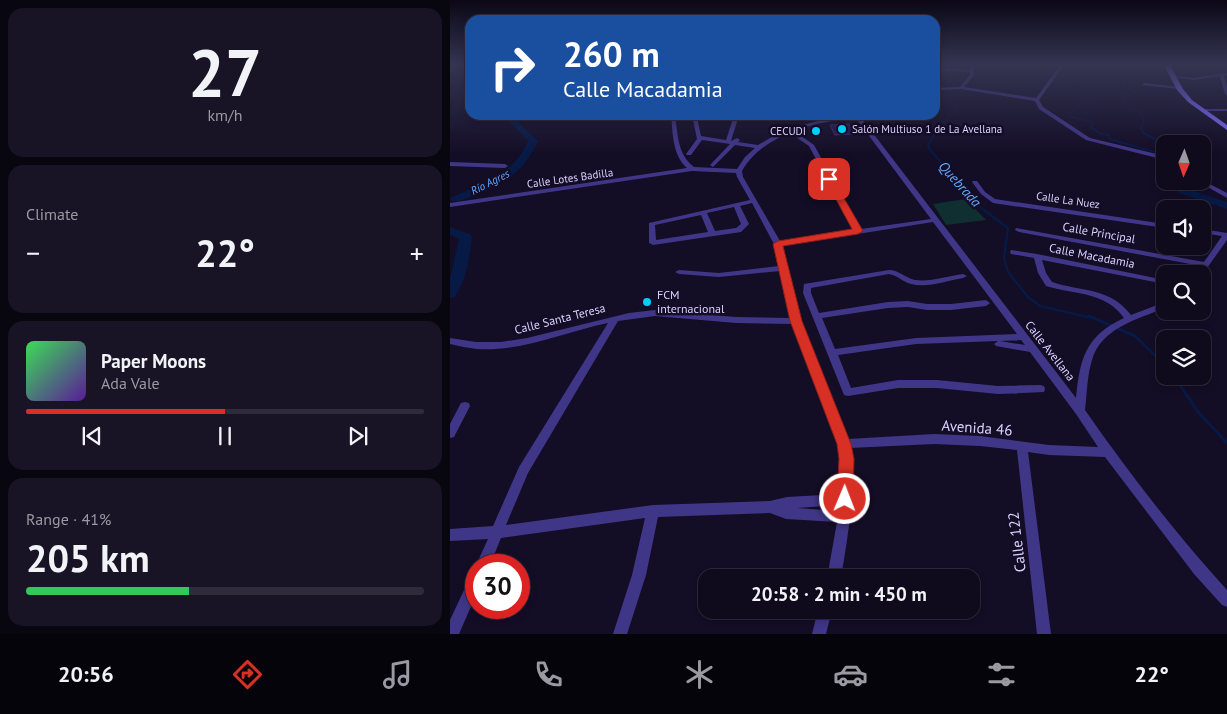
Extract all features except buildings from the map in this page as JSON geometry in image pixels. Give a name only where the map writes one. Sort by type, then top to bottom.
[{"type":"main road","points":[[1186,95],[1202,110],[1227,128]]},
{"type":"street","points":[[1003,95],[1037,100]]},
{"type":"street","points":[[1037,100],[1041,95]]},
{"type":"street","points":[[1037,100],[1041,108],[1082,136],[1102,143],[1156,155]]},
{"type":"street","points":[[1202,110],[1227,110]]},
{"type":"street","points":[[674,120],[678,152],[681,160],[692,169]]},
{"type":"street","points":[[695,120],[697,136],[761,145]]},
{"type":"street","points":[[713,165],[732,140],[735,120]]},
{"type":"street","points":[[831,120],[790,131],[761,145],[748,156],[739,171],[740,177],[754,204],[778,244],[796,321],[844,444],[846,459],[844,517],[835,569]]},
{"type":"street","name":"Calle Avellana","points":[[860,120],[1080,410],[1108,452],[1199,569],[1227,600]]},
{"type":"street","points":[[790,131],[811,145],[858,231]]},
{"type":"street","points":[[689,154],[703,138]]},
{"type":"street","points":[[450,164],[505,166]]},
{"type":"street","name":"Calle Lotes Badilla","points":[[450,205],[692,169],[739,171]]},
{"type":"street","name":"Calle La Nuez","points":[[975,182],[983,193],[993,201],[1156,225]]},
{"type":"street","points":[[1211,187],[1227,196]]},
{"type":"street","points":[[737,207],[745,224],[743,228],[653,243],[651,224],[704,213],[737,207],[754,204]]},
{"type":"street","points":[[704,213],[712,234]]},
{"type":"street","points":[[778,244],[935,220]]},
{"type":"street","name":"Calle Principal","points":[[1019,230],[1205,264]]},
{"type":"street","points":[[1205,264],[1227,235],[1211,232]]},
{"type":"street","name":"Calle Macadamia","points":[[1014,252],[1156,280]]},
{"type":"street","points":[[1037,256],[1042,273],[1049,284],[1109,298],[1121,306],[1129,319]]},
{"type":"street","points":[[679,272],[720,276],[784,268]]},
{"type":"street","points":[[964,276],[913,282],[904,279],[897,273],[889,272],[811,284],[806,289],[848,392],[898,384],[937,384],[998,390],[1040,390]]},
{"type":"street","points":[[816,316],[888,305],[908,304],[927,307],[951,307],[986,303]]},
{"type":"street","points":[[1080,410],[1087,362],[1093,346],[1114,326],[1156,308]]},
{"type":"street","name":"Calle Santa Teresa","points":[[450,341],[483,348],[516,344],[599,321],[654,313],[727,319],[796,321]]},
{"type":"street","points":[[488,554],[523,471],[615,318]]},
{"type":"street","points":[[832,353],[916,341],[1024,337]]},
{"type":"street","points":[[969,340],[1032,349]]},
{"type":"street","points":[[450,434],[465,406]]},
{"type":"street","name":"Avenida 46","points":[[844,444],[934,440],[980,441],[1049,450],[1108,452]]},
{"type":"street","name":"Calle 122","points":[[1022,446],[1044,634]]},
{"type":"street","points":[[450,536],[498,532],[653,511],[770,506],[845,499]]},
{"type":"street","points":[[770,506],[786,514],[844,517]]},
{"type":"street","points":[[620,634],[639,575],[653,511]]},
{"type":"street","points":[[451,634],[465,604]]},
{"type":"street","points":[[818,634],[822,619]]},
{"type":"green space","points":[[966,199],[986,220],[946,225],[933,204]]},
{"type":"waterway","name":"Quebrada","points":[[940,129],[942,123],[956,110],[947,95]]},
{"type":"waterway","points":[[1087,95],[1090,99],[1068,114],[1070,117],[1093,122],[1091,127]]},
{"type":"waterway","points":[[1129,95],[1125,96],[1122,106],[1139,112],[1144,118],[1142,129]]},
{"type":"waterway","name":"Río Agres","points":[[456,199],[502,178],[512,171],[528,153],[533,141],[511,120]]},
{"type":"waterway","name":"Quebrada","points":[[940,127],[928,145],[930,150],[966,190],[972,201],[985,211]]},
{"type":"waterway","points":[[1091,127],[1101,134],[1109,135],[1110,139],[1156,152]]},
{"type":"waterway","points":[[1141,127],[1143,133],[1156,140]]},
{"type":"waterway","points":[[1182,190],[1227,206]]},
{"type":"waterway","name":"Quebrada","points":[[984,210],[1008,228],[1004,258],[1008,272],[1028,297],[1040,306],[1092,318]]},
{"type":"waterway","name":"Río Agres","points":[[450,231],[466,237],[459,274],[450,294]]},
{"type":"waterway","name":"Quebrada","points":[[1089,316],[1135,336],[1156,356]]},
{"type":"waterway","name":"Quebrada","points":[[1180,385],[1198,412],[1227,443]]},
{"type":"place","name":"Salón Multiuso 1 de La Avellana","points":[[842,129]]},
{"type":"place","name":"CECUDI","points":[[816,131]]},
{"type":"place","name":"FCM internacional","points":[[647,302]]},
{"type":"route","points":[[829,179],[858,231],[778,244],[796,321],[844,444],[846,459],[845,499]]}]
